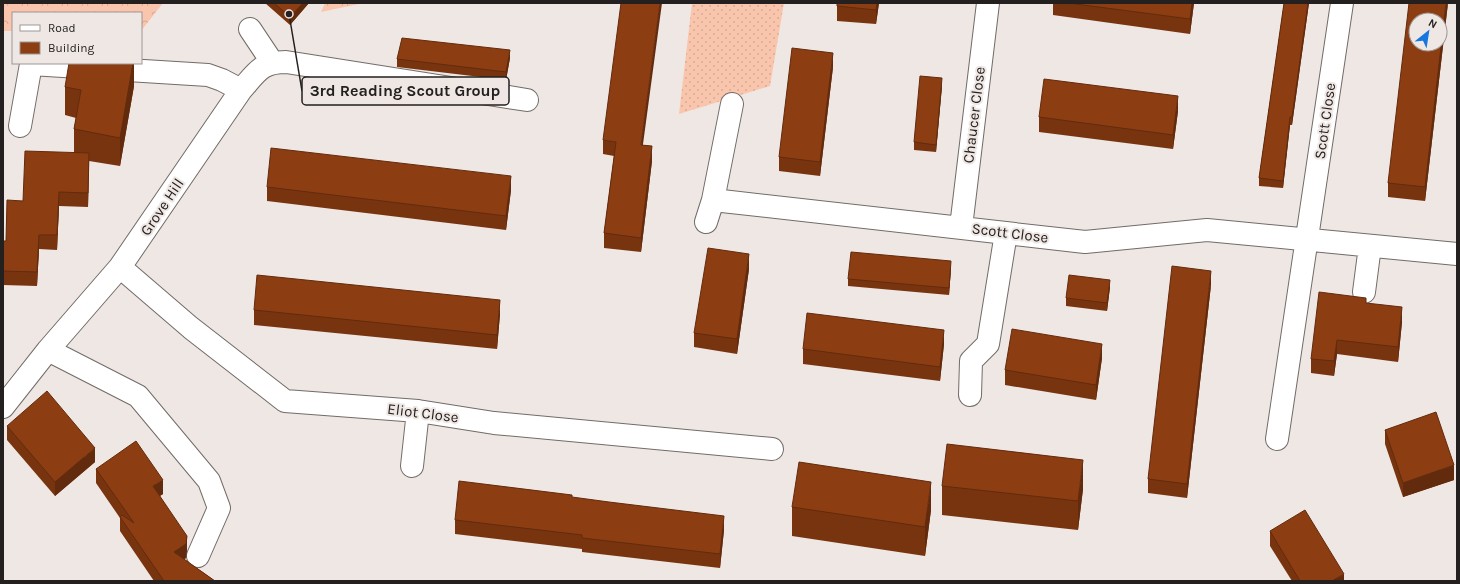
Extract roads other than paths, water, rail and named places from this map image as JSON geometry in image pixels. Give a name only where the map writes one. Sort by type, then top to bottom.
[{"type":"street","name":"Chaucer Close","points":[[961,227],[988,3]]},
{"type":"street","name":"Scott Close","points":[[1276,439],[1308,240],[1342,3]]},
{"type":"street","points":[[250,29],[272,62],[286,62],[527,100]]},
{"type":"street","name":"Grove Hill","points":[[3,407],[48,350],[120,267],[241,90],[258,70],[272,62]]},
{"type":"street","points":[[20,126],[31,64],[208,76],[222,80],[241,90]]},
{"type":"street","points":[[706,222],[713,200],[732,104]]},
{"type":"street","name":"Scott Close","points":[[713,200],[1085,242],[1207,230],[1457,254]]},
{"type":"street","points":[[970,395],[971,361],[988,344],[1006,233]]},
{"type":"street","points":[[1364,292],[1370,246]]},
{"type":"street","name":"Eliot Close","points":[[120,267],[191,328],[285,401],[418,411],[494,423],[772,449]]},
{"type":"street","points":[[48,350],[138,396],[209,482],[219,508],[198,556]]},
{"type":"street","points":[[412,466],[418,411]]},
{"type":"place","name":"3rd Reading Scout Group","points":[[289,14]]}]
